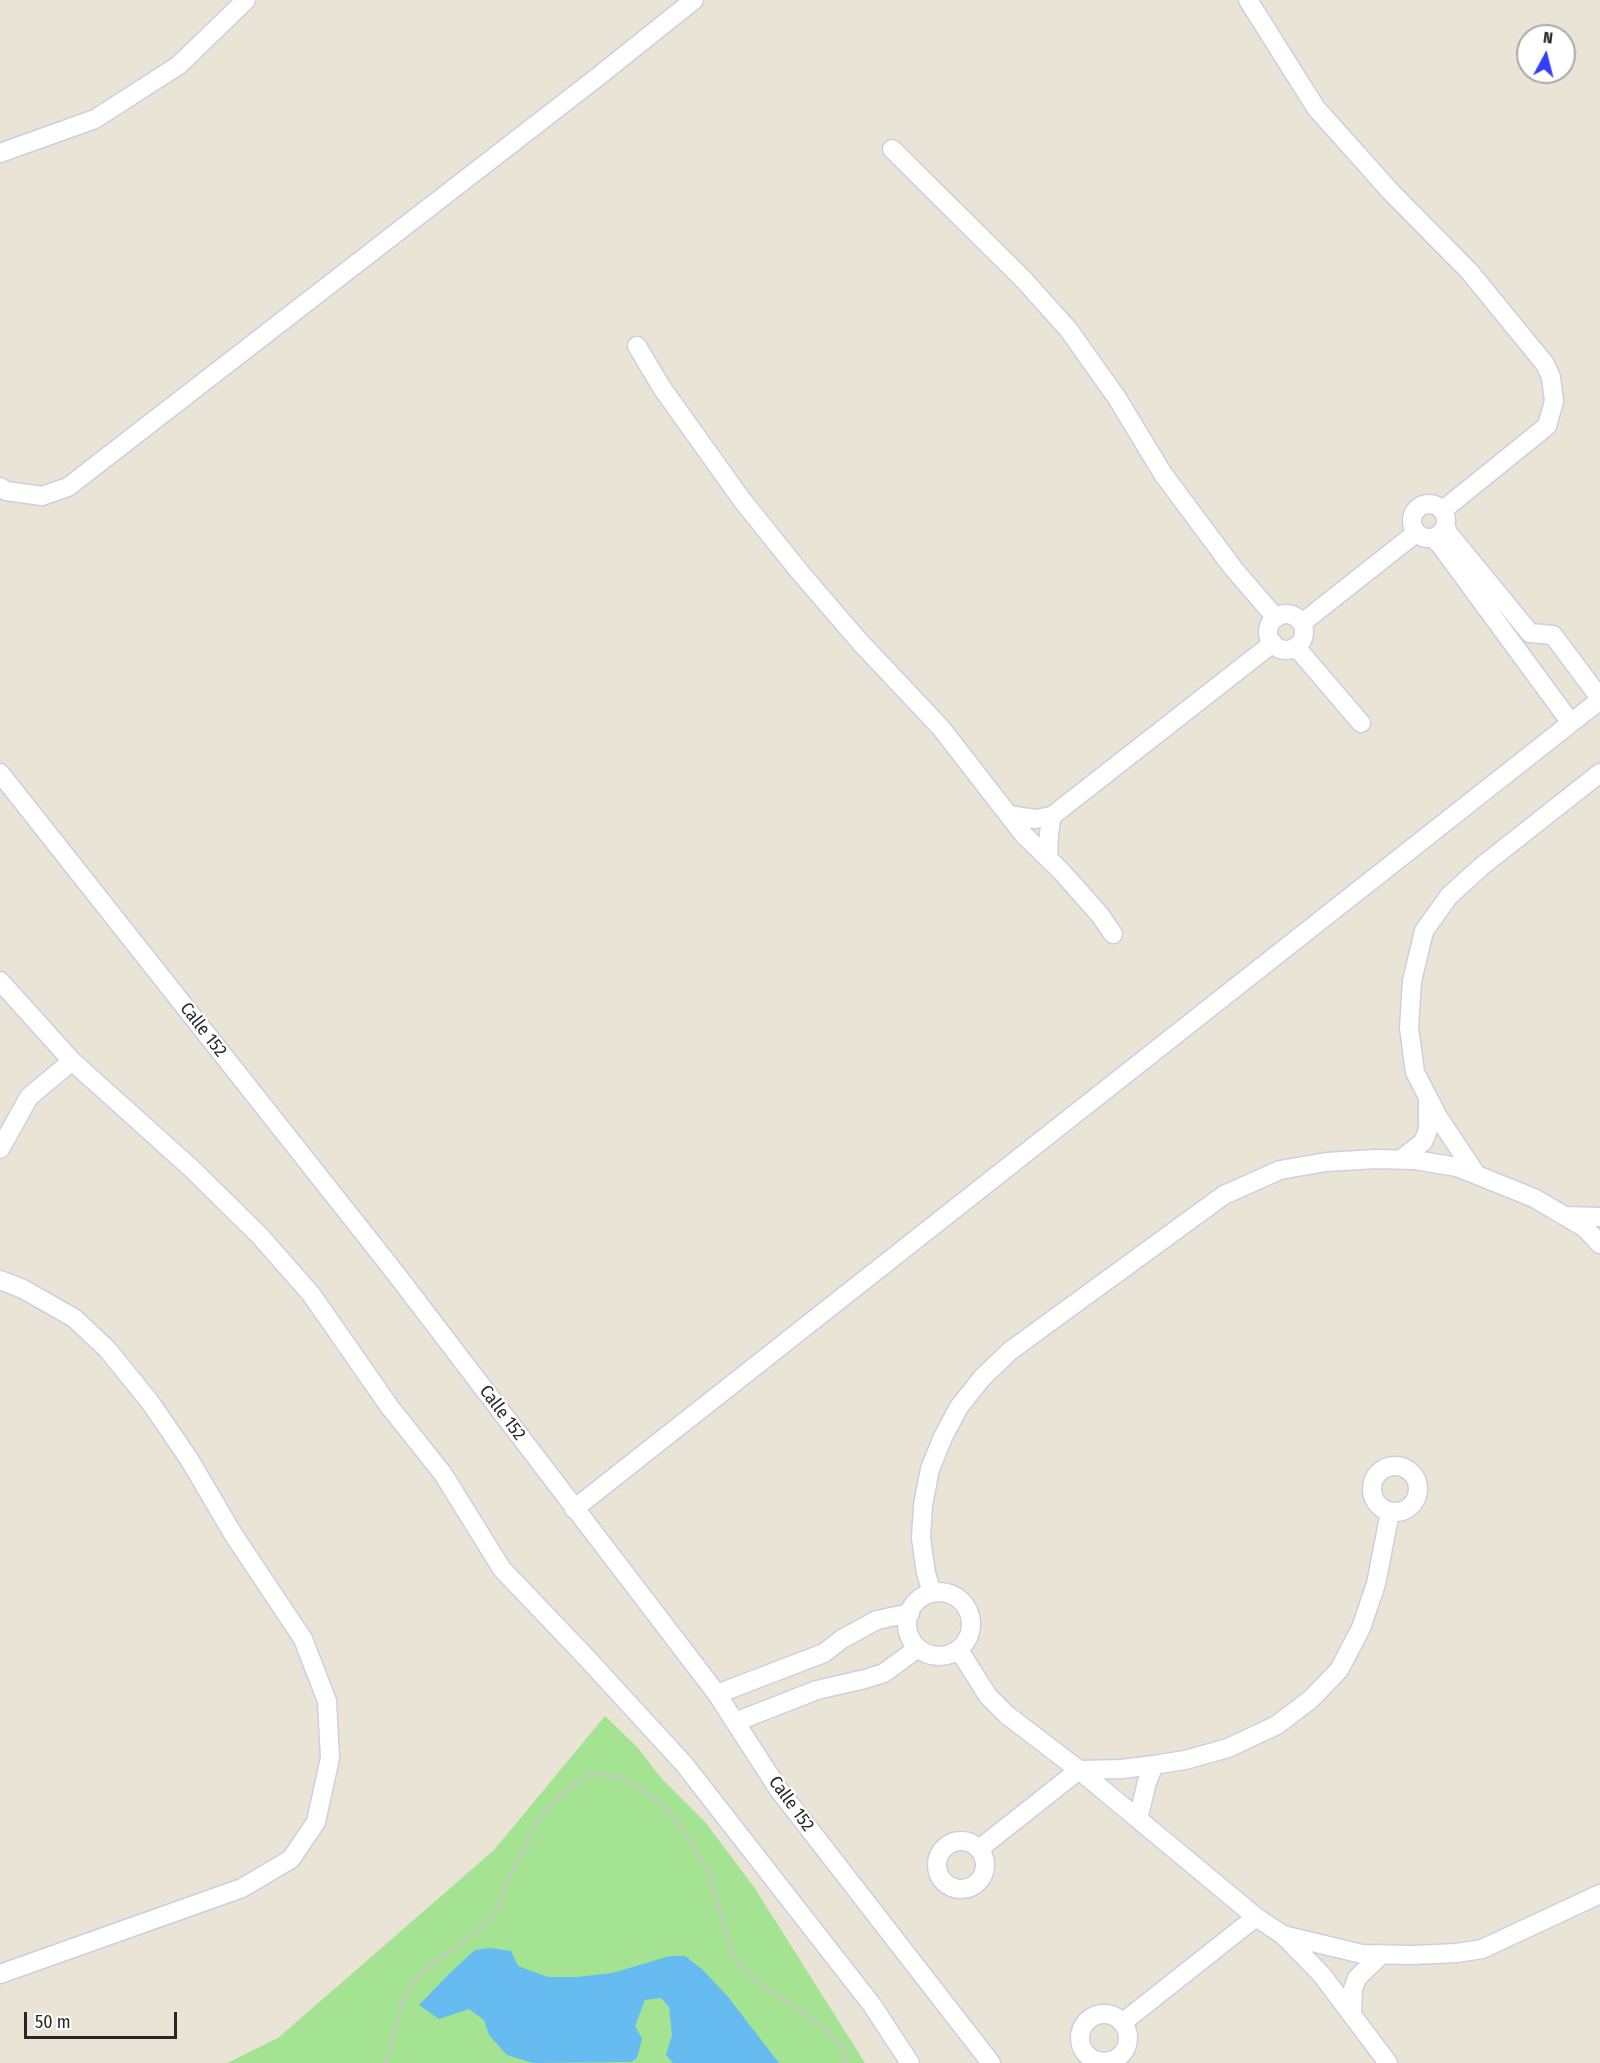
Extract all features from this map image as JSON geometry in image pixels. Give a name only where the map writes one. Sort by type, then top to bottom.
[{"type":"street","points":[[0,153],[95,119],[179,65],[246,0]]},
{"type":"street","points":[[0,487],[6,491],[42,495],[68,487],[595,80],[694,0]]},
{"type":"street","points":[[1248,0],[1316,108],[1391,192],[1469,272],[1545,363],[1551,377],[1554,401],[1547,426],[1435,527],[1302,623]]},
{"type":"street","points":[[892,149],[1024,280],[1068,329],[1117,398],[1163,474],[1233,568],[1276,618]]},
{"type":"street","points":[[637,346],[663,388],[742,500],[799,571],[860,642],[941,728],[1024,835],[1100,915],[1113,934]]},
{"type":"street","points":[[574,1509],[1600,699],[1553,635],[1530,633],[1448,532],[1435,527]]},
{"type":"street","points":[[1435,527],[1441,546],[1571,723]]},
{"type":"street","points":[[1285,614],[1295,616],[1302,623],[1304,632],[1302,640],[1296,647],[1288,650],[1280,649],[1269,637],[1269,630],[1276,618],[1285,614]]},
{"type":"street","points":[[1009,815],[1035,819],[1052,816],[1273,644]]},
{"type":"street","points":[[1296,647],[1361,723]]},
{"type":"street","name":"Calle 152","points":[[0,773],[393,1270],[717,1695],[779,1790],[991,2063]]},
{"type":"street","points":[[1476,1174],[1438,1117],[1415,1072],[1409,1028],[1412,981],[1424,931],[1449,896],[1482,866],[1600,773]]},
{"type":"street","points":[[1048,858],[1052,816]]},
{"type":"street","points":[[0,981],[72,1061],[191,1168],[260,1236],[311,1294],[389,1406],[443,1474],[502,1569],[584,1654],[684,1764],[872,2005],[910,2063]]},
{"type":"street","points":[[0,1149],[29,1097],[72,1061]]},
{"type":"street","points":[[1400,1160],[1423,1142],[1428,1130],[1428,1099]]},
{"type":"street","points":[[932,1593],[926,1573],[921,1538],[922,1505],[930,1469],[959,1407],[982,1378],[1010,1351],[1224,1195],[1280,1170],[1326,1162],[1400,1160],[1457,1167],[1534,1198],[1585,1228],[1600,1244]]},
{"type":"street","points":[[1564,1216],[1600,1216]]},
{"type":"street","points":[[0,1280],[23,1289],[74,1318],[107,1349],[150,1402],[189,1459],[233,1534],[303,1639],[327,1701],[330,1758],[316,1822],[291,1859],[242,1888],[0,1974]]},
{"type":"street","points":[[979,1849],[1079,1770],[1154,1765],[1185,1760],[1228,1748],[1278,1725],[1311,1700],[1339,1670],[1361,1628],[1376,1584],[1390,1512]]},
{"type":"street","points":[[932,1593],[955,1596],[969,1612],[970,1633],[966,1642],[949,1655],[927,1654],[918,1648],[908,1632],[910,1613],[915,1604],[932,1593]]},
{"type":"street","points":[[717,1695],[824,1653],[842,1639],[877,1620],[910,1613]]},
{"type":"street","points":[[735,1722],[817,1690],[884,1673],[918,1648]]},
{"type":"street","points":[[958,1650],[988,1695],[1007,1715],[1079,1770],[1256,1917],[1283,1935],[1322,1975],[1388,2063]]},
{"type":"street","points":[[1138,1819],[1147,1782],[1154,1765]]},
{"type":"street","points":[[1283,1935],[1362,1954],[1457,1953],[1482,1949],[1600,1894]]},
{"type":"street","points":[[1122,2023],[1256,1917]]},
{"type":"street","points":[[1352,2014],[1353,1989],[1357,1978],[1382,1954]]},
{"type":"path","points":[[386,2063],[402,2002],[412,1984],[426,1969],[482,1927],[499,1908],[506,1883],[541,1817],[563,1792],[590,1773],[622,1777],[664,1805],[686,1834],[709,1874],[734,1959],[758,1982],[826,2029],[843,2048],[845,2063]]},
{"type":"green space","points":[[605,1716],[638,1748],[662,1779],[705,1822],[754,1887],[865,2063],[227,2063],[278,2038],[494,1850]]},
{"type":"water","points":[[490,1948],[511,1951],[518,1966],[548,1977],[577,1977],[612,1973],[670,1956],[685,1956],[703,1970],[728,1997],[779,2063],[673,2063],[666,2055],[672,2035],[669,2007],[661,1998],[645,2000],[635,2026],[642,2039],[637,2058],[631,2062],[533,2063],[507,2055],[489,2035],[484,2020],[469,2009],[439,2019],[419,2005],[475,1950]]}]
